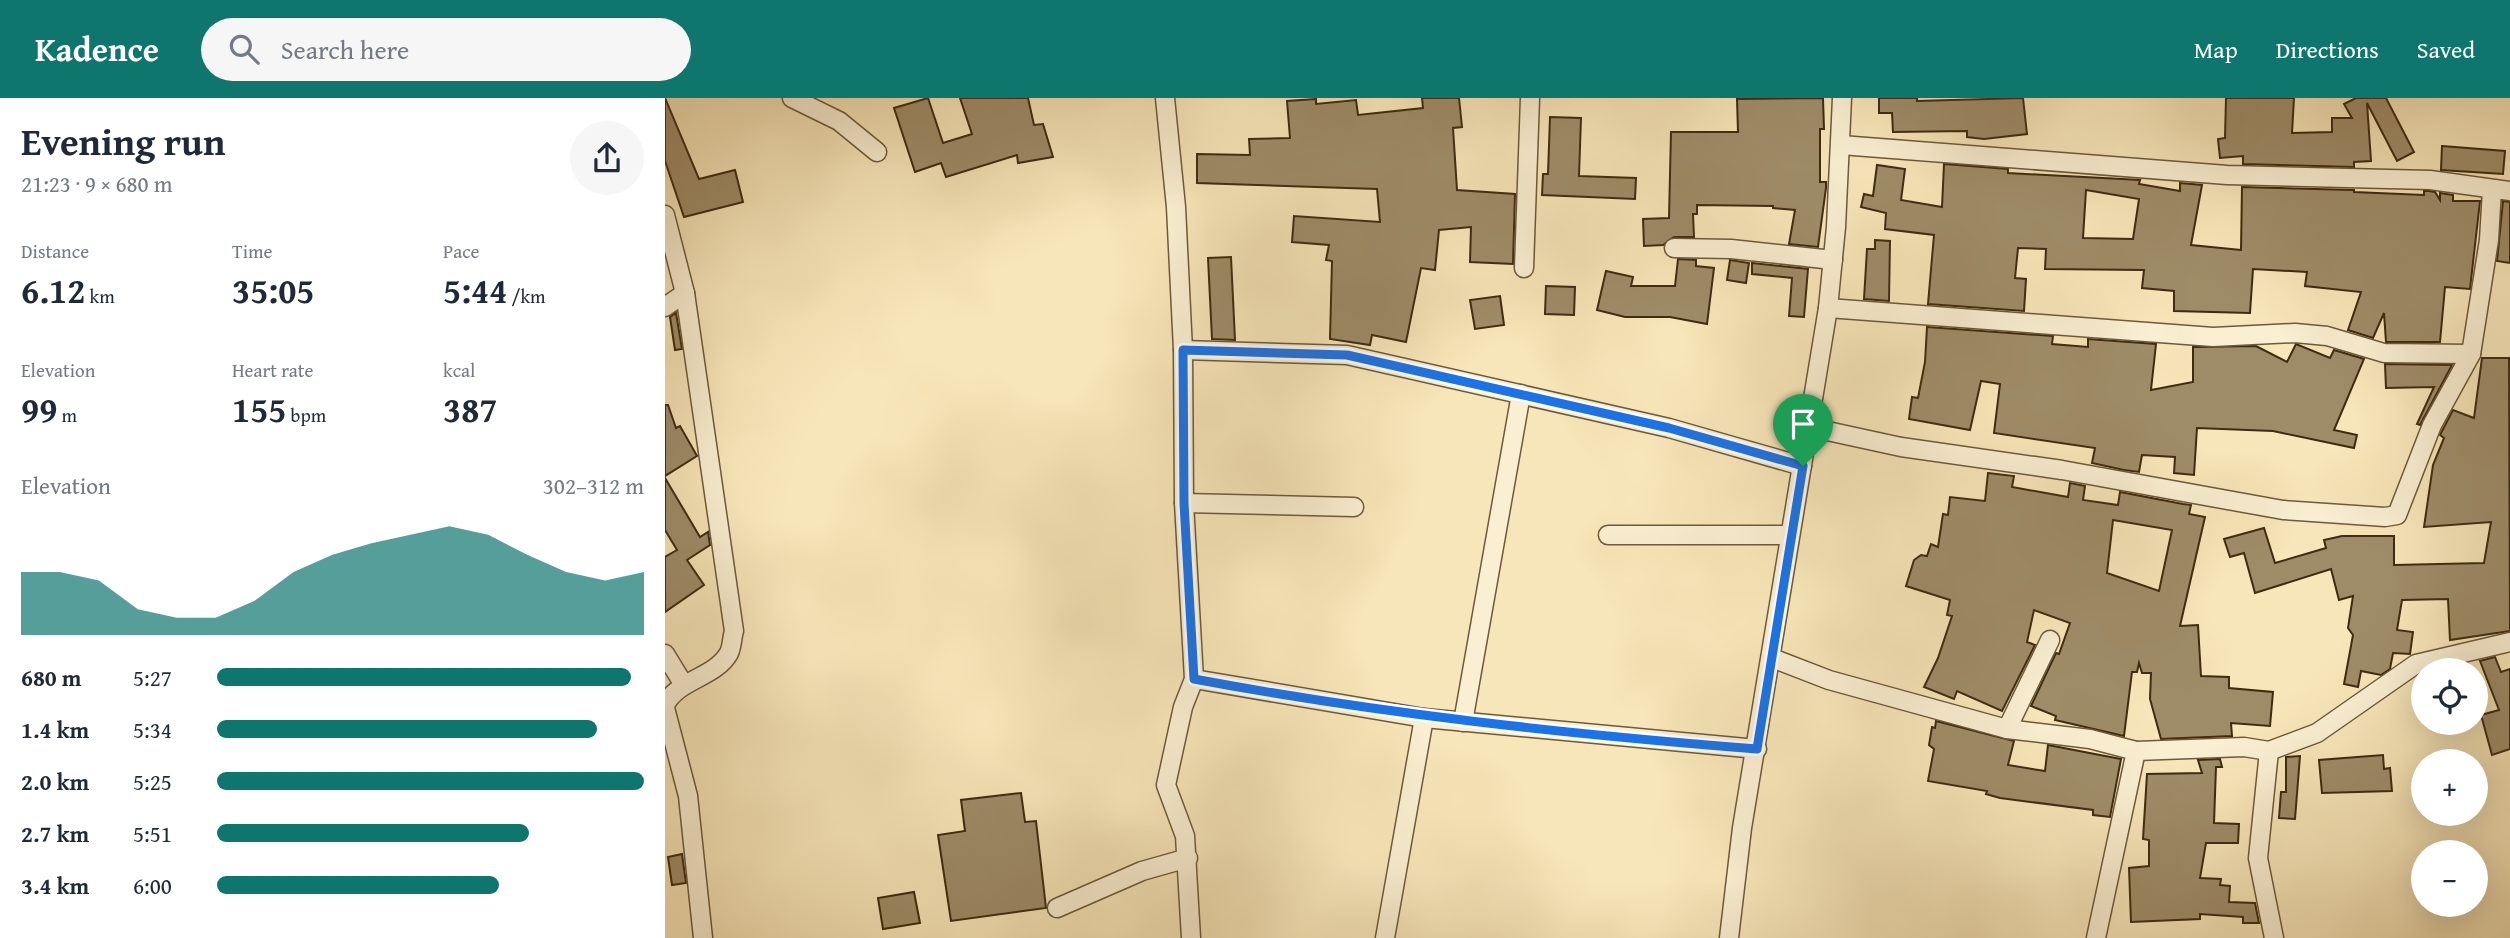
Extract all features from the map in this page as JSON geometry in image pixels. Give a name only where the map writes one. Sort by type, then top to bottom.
[{"type":"street","points":[[792,98],[839,121],[877,152]]},
{"type":"street","points":[[1165,98],[1176,207],[1183,350],[1184,503],[1194,679],[1183,707],[1165,785],[1168,798],[1179,815],[1188,858],[1191,938]]},
{"type":"street","points":[[1524,268],[1530,98]]},
{"type":"street","points":[[1729,938],[1742,828],[1828,308],[1841,145],[1842,98]]},
{"type":"street","points":[[1809,427],[1901,447],[2062,470],[2283,510],[2385,517],[2396,515],[2432,425],[2471,354],[2501,190],[2430,180],[2227,175],[1841,145]]},
{"type":"street","points":[[665,215],[685,293],[734,631],[729,653],[713,668],[671,693],[665,707],[688,796],[703,938]]},
{"type":"street","points":[[1674,248],[1743,250],[1833,260]]},
{"type":"street","points":[[665,307],[685,293]]},
{"type":"street","points":[[1828,308],[2213,337],[2295,333],[2327,336],[2384,354],[2471,354]]},
{"type":"street","points":[[1183,350],[1347,355],[1669,428],[1803,466]]},
{"type":"street","points":[[1463,722],[1521,394]]},
{"type":"street","points":[[1184,503],[1354,507]]},
{"type":"street","points":[[1608,535],[1790,535]]},
{"type":"street","points":[[2007,729],[2050,640]]},
{"type":"street","points":[[1772,658],[1829,680],[1945,715],[2007,729],[2090,739],[2136,751],[2245,747],[2269,751],[2317,733],[2416,664],[2510,642]]},
{"type":"street","points":[[665,654],[684,685]]},
{"type":"street","points":[[1194,679],[1424,718],[1757,749]]},
{"type":"street","points":[[1385,938],[1424,718]]},
{"type":"street","points":[[2096,938],[2136,751]]},
{"type":"street","points":[[2269,751],[2258,858],[2274,938]]},
{"type":"street","points":[[1057,908],[1142,871],[1188,858]]},
{"type":"building","points":[[665,98],[699,179],[735,170],[743,202],[684,217],[665,161]]},
{"type":"building","points":[[928,98],[943,143],[972,134],[960,98],[1028,98],[1034,125],[1043,124],[1053,157],[1018,163],[1017,155],[946,177],[941,163],[915,172],[894,108]]},
{"type":"building","points":[[1422,98],[1459,98],[1462,127],[1453,128],[1457,190],[1515,194],[1513,264],[1470,262],[1471,227],[1439,230],[1435,270],[1421,268],[1406,342],[1372,335],[1370,345],[1330,339],[1332,261],[1326,260],[1329,245],[1292,242],[1294,216],[1380,222],[1377,189],[1197,183],[1197,154],[1250,155],[1249,139],[1290,138],[1287,101],[1316,99],[1316,104],[1356,100],[1358,115],[1423,108]]},
{"type":"building","points":[[1823,98],[1824,129],[1820,129],[1820,182],[1826,182],[1826,188],[1818,247],[1789,244],[1795,210],[1773,206],[1697,205],[1697,214],[1693,214],[1694,237],[1674,237],[1663,245],[1644,246],[1643,219],[1669,218],[1671,132],[1738,132],[1737,99]]},
{"type":"building","points":[[1879,98],[1917,98],[1917,101],[2023,98],[2027,134],[1984,139],[1967,137],[1967,131],[1893,132],[1892,113],[1879,113]]},
{"type":"building","points":[[2226,98],[2294,98],[2292,133],[2332,132],[2332,118],[2352,118],[2344,104],[2356,98],[2386,98],[2414,152],[2397,161],[2367,103],[2371,161],[2354,162],[2354,167],[2243,164],[2243,156],[2220,158],[2218,139],[2225,138]]},
{"type":"building","points":[[1550,117],[1581,118],[1579,176],[1636,178],[1635,199],[1542,195],[1543,174],[1548,174]]},
{"type":"building","points":[[2442,146],[2505,151],[2503,174],[2441,170]]},
{"type":"building","points":[[1944,164],[2008,169],[2008,173],[2140,180],[2139,184],[2180,191],[2180,183],[2202,185],[2191,245],[2241,250],[2242,187],[2424,195],[2424,191],[2429,191],[2435,192],[2440,200],[2440,193],[2453,195],[2453,201],[2480,201],[2470,289],[2445,287],[2440,342],[2386,342],[2384,313],[2373,338],[2348,330],[2361,292],[2305,286],[2307,272],[2253,269],[2250,313],[2174,311],[2174,291],[2142,288],[2144,270],[2045,269],[2046,249],[2018,248],[2015,278],[2026,279],[2024,311],[1928,304],[1934,235],[1885,229],[1886,213],[1861,207],[1864,194],[1873,196],[1877,165],[1905,169],[1901,200],[1942,207]],"holes":[[[2086,190],[2139,199],[2133,239],[2083,238]]]},
{"type":"building","points":[[2503,201],[2510,202],[2510,263],[2497,261]]},
{"type":"building","points":[[1875,240],[1890,241],[1889,301],[1864,299],[1867,249],[1875,249]]},
{"type":"building","points":[[1231,257],[1235,340],[1212,339],[1208,258]]},
{"type":"building","points":[[1678,259],[1696,260],[1696,266],[1714,268],[1707,324],[1670,317],[1625,317],[1597,310],[1606,271],[1633,277],[1631,286],[1675,286]]},
{"type":"building","points":[[1730,260],[1749,263],[1746,283],[1727,280]]},
{"type":"building","points":[[1752,263],[1808,269],[1804,317],[1789,316],[1792,278],[1752,274]]},
{"type":"building","points":[[1546,286],[1575,287],[1574,315],[1545,314]]},
{"type":"building","points":[[1500,296],[1504,325],[1475,329],[1470,300]]},
{"type":"building","points":[[676,313],[682,349],[675,350],[670,317]]},
{"type":"building","points":[[1927,327],[2053,336],[2052,344],[2088,347],[2088,339],[2156,344],[2151,390],[2193,382],[2193,347],[2256,346],[2287,362],[2296,344],[2330,358],[2334,350],[2364,359],[2334,430],[2357,435],[2354,448],[2273,431],[2197,428],[2194,475],[2174,473],[2175,457],[2142,455],[2139,472],[2124,470],[2092,463],[2095,448],[1994,433],[2000,384],[1981,381],[1970,430],[1909,419],[1912,397],[1918,398],[1925,362]]},
{"type":"building","points":[[2482,358],[2509,358],[2510,631],[2450,640],[2448,599],[2402,600],[2397,630],[2413,632],[2410,654],[2393,653],[2390,669],[2381,675],[2361,671],[2358,687],[2344,684],[2353,635],[2348,628],[2353,596],[2339,600],[2331,569],[2255,593],[2244,553],[2230,557],[2224,539],[2264,528],[2275,563],[2326,548],[2324,540],[2342,536],[2394,536],[2394,565],[2484,563],[2491,522],[2424,527],[2433,465],[2444,438],[2440,435],[2453,410],[2474,418]]},
{"type":"building","points":[[2385,364],[2452,365],[2420,425],[2417,424],[2434,387],[2386,388]]},
{"type":"building","points":[[665,405],[668,405],[676,428],[680,426],[697,456],[665,476]]},
{"type":"building","points":[[1988,473],[2014,476],[2012,487],[2068,497],[2070,483],[2085,486],[2083,500],[2118,505],[2120,492],[2191,505],[2189,514],[2205,517],[2180,626],[2198,625],[2201,676],[2229,677],[2229,688],[2273,692],[2270,726],[2231,723],[2232,736],[2161,739],[2150,699],[2151,673],[2142,673],[2139,663],[2137,672],[2132,672],[2124,736],[2055,720],[2056,716],[2031,706],[2056,653],[2059,654],[2070,623],[2034,610],[2027,642],[2035,645],[2002,711],[1957,691],[1954,699],[1924,687],[1938,658],[1952,616],[1947,615],[1950,600],[1906,586],[1914,560],[1921,555],[1927,556],[1931,544],[1938,547],[1943,514],[1948,515],[1950,497],[1985,501]],"holes":[[[2113,520],[2172,530],[2159,591],[2107,573]]]},
{"type":"building","points":[[665,478],[700,537],[708,532],[710,545],[687,560],[704,585],[665,612],[665,557],[677,550],[665,530]]},
{"type":"building","points":[[2495,657],[2501,672],[2510,669],[2510,749],[2492,755],[2486,735],[2488,713],[2499,710],[2488,682],[2488,659]]},
{"type":"building","points":[[1936,721],[2014,741],[2008,765],[2045,771],[2048,745],[2121,759],[2110,817],[2093,815],[2093,810],[2000,798],[1986,794],[1987,791],[1928,781],[1934,749],[1929,745],[1932,727],[1935,728]]},
{"type":"building","points":[[2383,755],[2384,769],[2390,768],[2392,791],[2322,793],[2319,760]]},
{"type":"building","points":[[2300,756],[2295,819],[2279,818],[2281,792],[2286,792],[2286,757]]},
{"type":"building","points":[[2220,759],[2222,767],[2216,767],[2214,823],[2239,824],[2238,843],[2206,843],[2200,878],[2221,879],[2220,885],[2230,886],[2229,902],[2255,903],[2259,923],[2243,923],[2243,917],[2200,914],[2200,919],[2131,922],[2129,868],[2149,866],[2149,840],[2143,839],[2147,774],[2202,773],[2198,760]]},
{"type":"building","points":[[1021,793],[1025,822],[1036,821],[1046,908],[951,921],[938,835],[965,831],[961,800]]},
{"type":"building","points":[[682,854],[686,883],[672,885],[668,857]]},
{"type":"building","points":[[914,892],[920,923],[883,929],[878,898]]},
{"type":"route","points":[[1183,350],[1347,355],[1669,428],[1803,466],[1757,749],[1600,737],[1424,718],[1194,679],[1184,503],[1183,350]]}]
